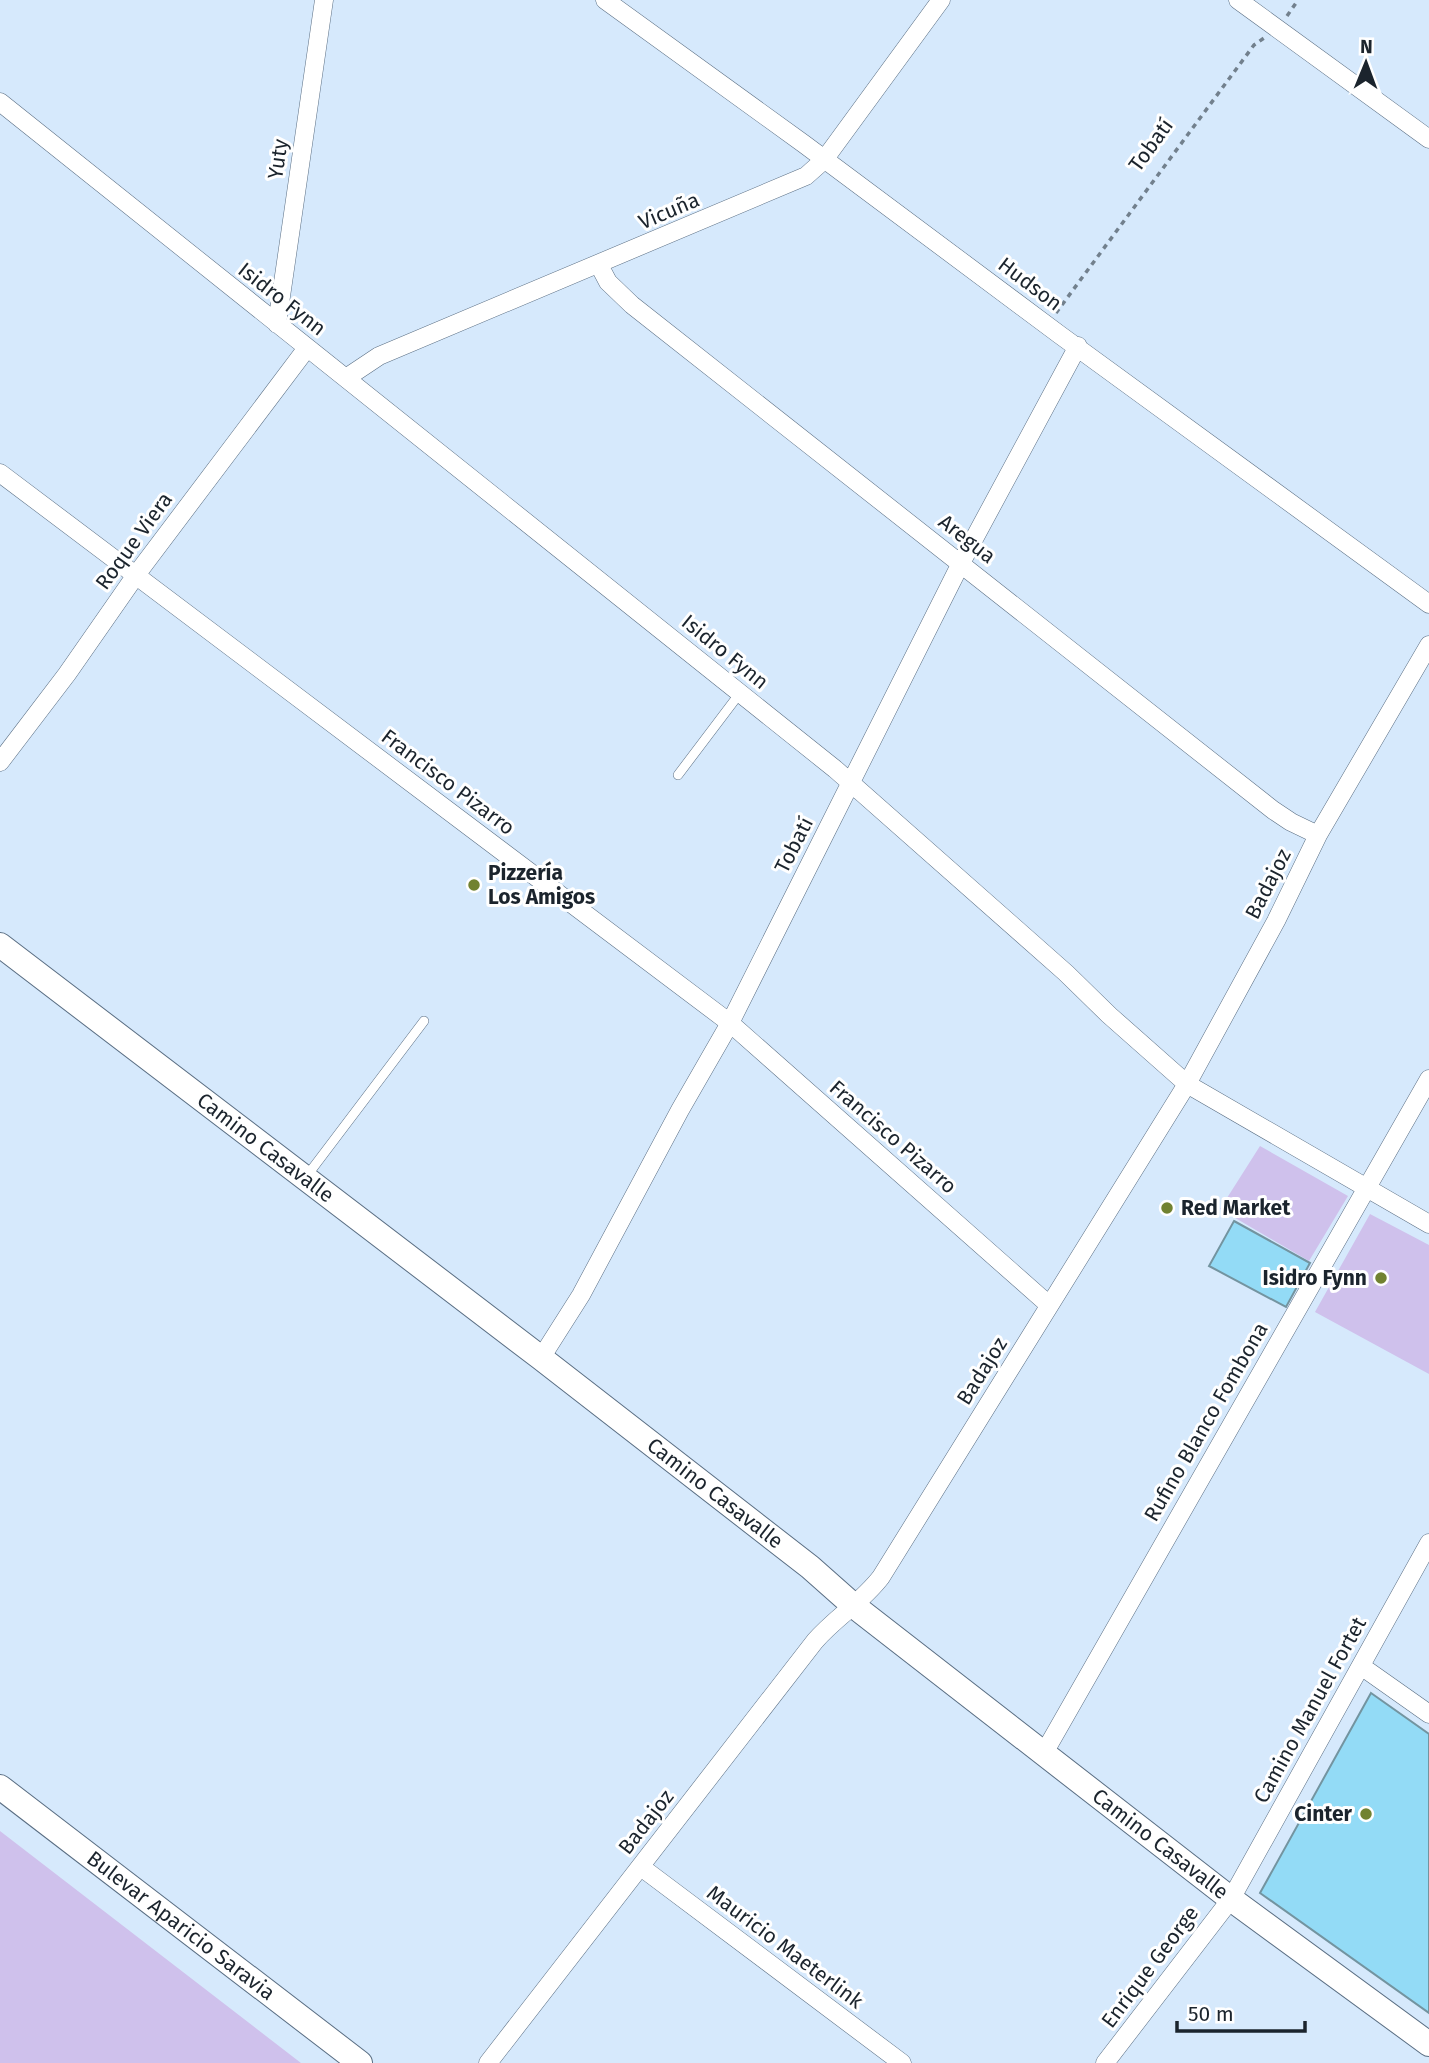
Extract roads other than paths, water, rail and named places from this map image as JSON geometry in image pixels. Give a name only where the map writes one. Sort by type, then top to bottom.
[{"type":"street","name":"Yuty","points":[[277,324],[324,0]]},
{"type":"street","name":"Hudson","points":[[605,0],[1429,604]]},
{"type":"street","name":"Vicuña","points":[[346,378],[379,356],[789,185],[816,170],[941,0]]},
{"type":"street","points":[[1238,0],[1429,139]]},
{"type":"street","name":"Isidro Fynn","points":[[0,102],[851,784],[1066,973],[1187,1084],[1429,1224]]},
{"type":"street","name":"Aregua","points":[[599,265],[608,282],[632,305],[1273,810],[1318,835]]},
{"type":"street","name":"Tobatí","points":[[541,1358],[581,1295],[730,1023],[961,563],[1078,346]]},
{"type":"street","name":"Roque Viera","points":[[0,762],[67,674],[136,575],[307,348]]},
{"type":"street","name":"Francisco Pizarro","points":[[0,473],[730,1023],[1049,1305]]},
{"type":"street","name":"Badajoz","points":[[488,2063],[815,1642],[833,1621],[854,1606],[881,1577],[1187,1084],[1276,921],[1318,835],[1429,645]]},
{"type":"street","name":"Camino Casavalle","points":[[0,945],[541,1358],[1231,1899],[1429,2044]]},
{"type":"street","name":"Rufino Blanco Fombona","points":[[1044,1752],[1429,1079]]},
{"type":"street","name":"Camino Manuel Fortet","points":[[1231,1899],[1429,1543]]},
{"type":"street","points":[[1361,1666],[1429,1714]]},
{"type":"street","name":"Bulevar Aparicio Saravia","points":[[0,1787],[360,2063]]},
{"type":"street","name":"Mauricio Maeterlink","points":[[641,1867],[902,2063]]},
{"type":"street","name":"Enrique George","points":[[1105,2063],[1231,1899]]},
{"type":"lane","points":[[678,775],[740,693]]},
{"type":"lane","points":[[305,1178],[424,1021]]},
{"type":"place","name":"Pizzería Los Amigos","points":[[474,885]]},
{"type":"place","name":"Red Market","points":[[1167,1208]]},
{"type":"place","name":"Isidro Fynn","points":[[1381,1278]]},
{"type":"place","name":"Cinter","points":[[1366,1814]]}]
